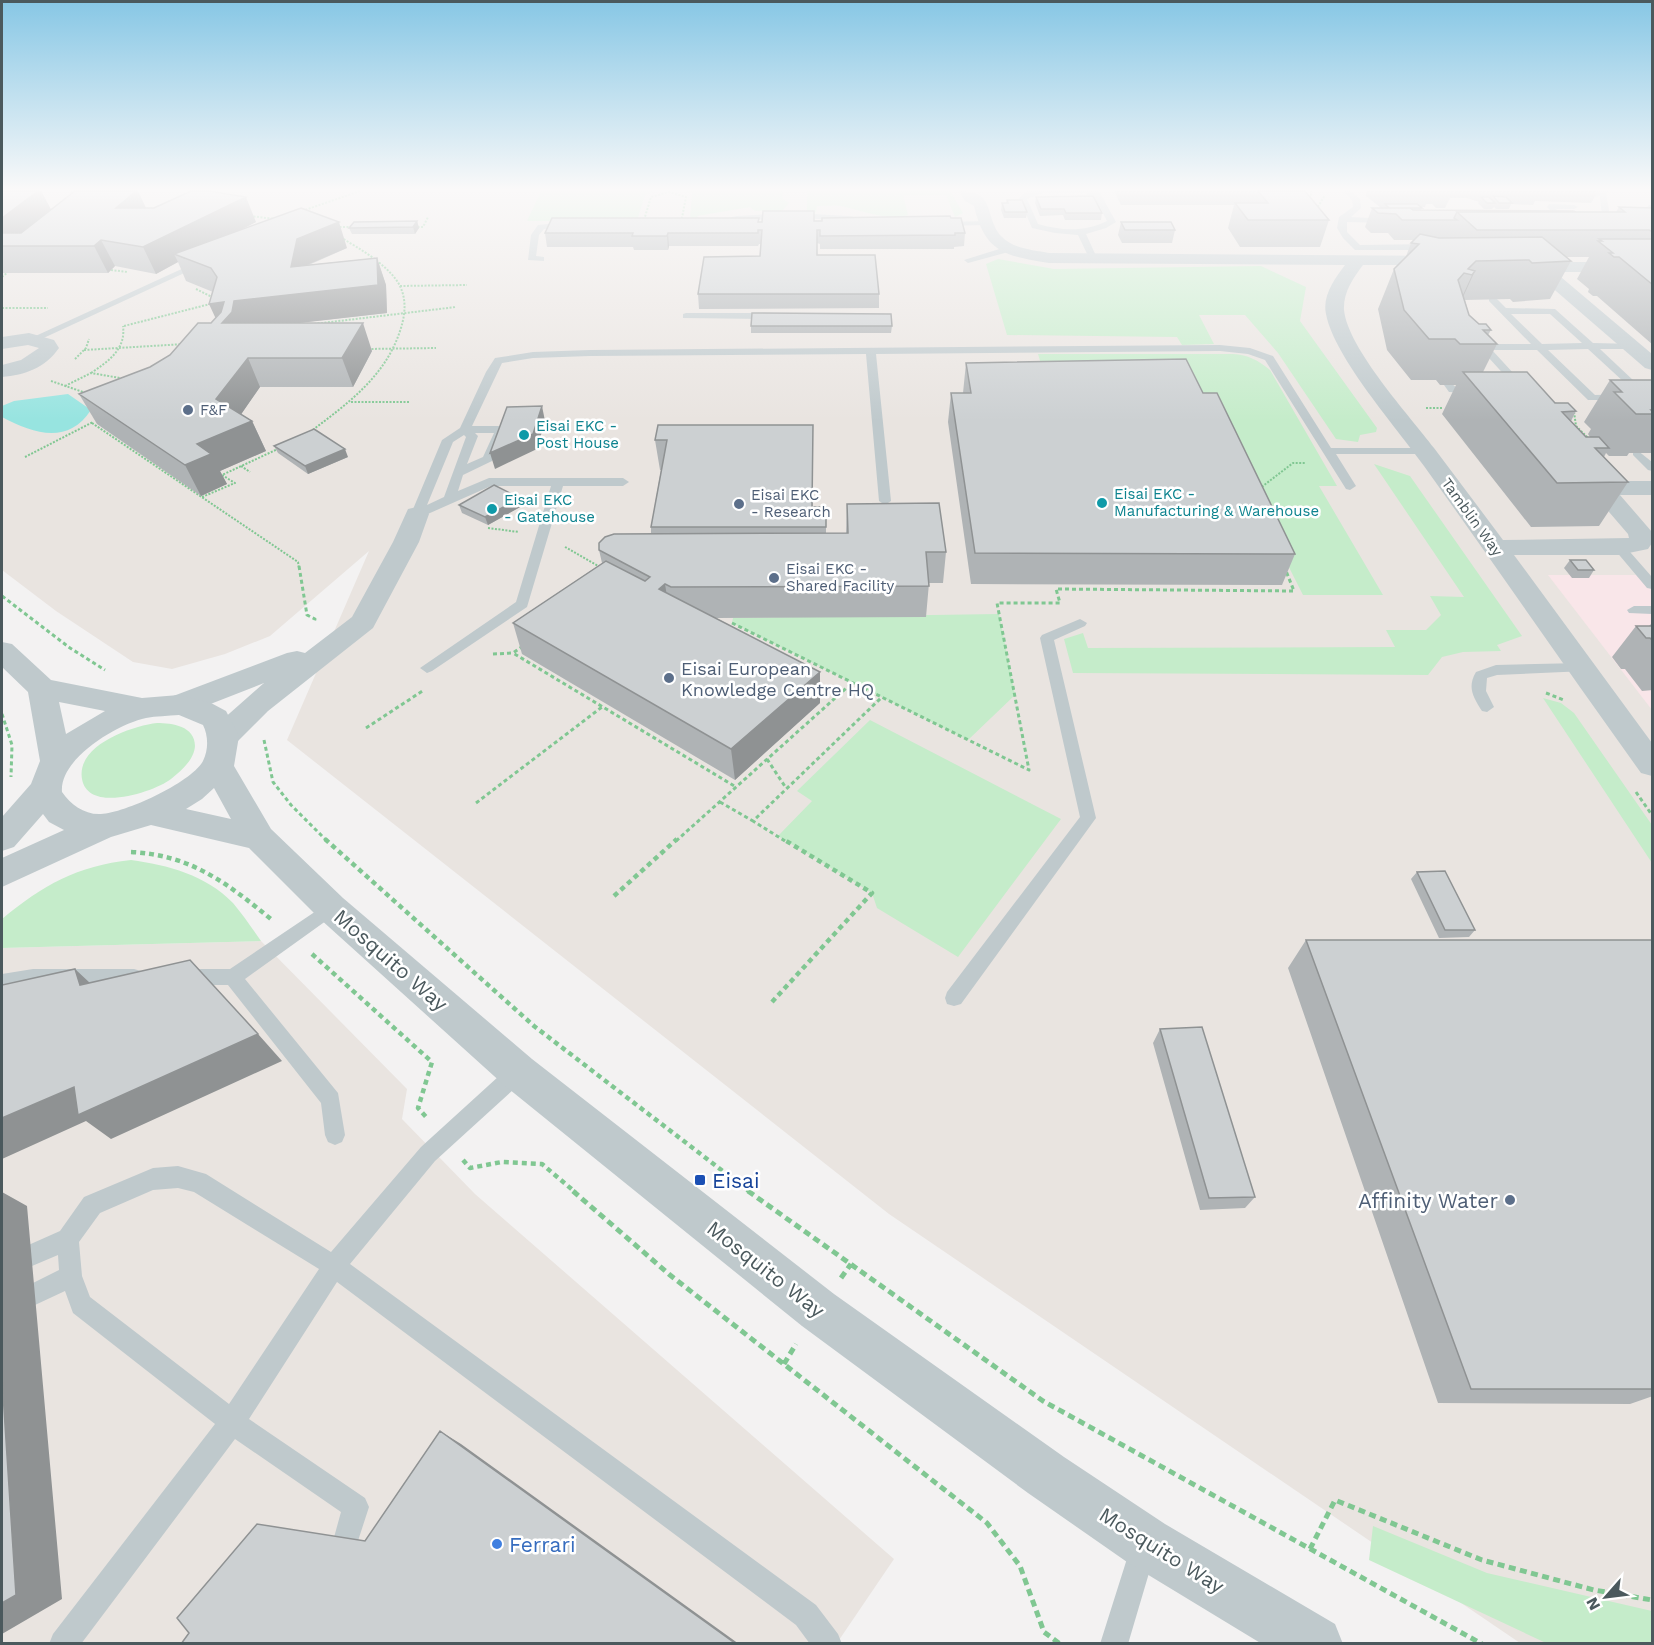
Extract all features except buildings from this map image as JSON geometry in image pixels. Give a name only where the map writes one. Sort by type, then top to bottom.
[{"type":"street","name":"Tamblin Way","points":[[1350,268],[1336,297],[1335,312],[1341,333],[1400,419],[1653,765]]},
{"type":"street","points":[[1539,268],[1653,364]]},
{"type":"street","points":[[2,343],[34,339],[47,344],[49,348],[46,354],[33,362],[3,371]]},
{"type":"street","points":[[1495,548],[1618,547],[1639,544],[1642,539],[1640,532],[1607,502],[1570,454]]},
{"type":"street","points":[[1607,502],[1653,488]]},
{"type":"street","points":[[2,651],[42,688],[142,708],[178,705],[317,640],[363,622],[406,542],[417,513]]},
{"type":"street","points":[[2,873],[101,827],[151,813],[191,790],[257,704],[317,640]]},
{"type":"street","points":[[42,688],[54,808],[70,820],[101,827]]},
{"type":"street","name":"Mosquito Way","points":[[178,705],[200,710],[215,718],[221,751],[259,838],[331,908],[518,1072],[818,1310],[1046,1476],[1146,1543],[1315,1644]]},
{"type":"street","points":[[2,838],[83,736],[108,721],[142,708]]},
{"type":"street","points":[[151,813],[259,838]]},
{"type":"lane","points":[[34,339],[190,268]]},
{"type":"lane","points":[[1492,299],[1503,311],[1539,347],[1592,398],[1646,398],[1552,311],[1503,311]]},
{"type":"lane","points":[[686,316],[779,316]]},
{"type":"lane","points":[[1511,390],[1523,390],[1485,347],[1632,346]]},
{"type":"lane","points":[[465,430],[491,372],[499,360],[533,355],[1220,348],[1250,351],[1269,358],[1350,486]]},
{"type":"lane","points":[[871,351],[885,501]]},
{"type":"lane","points":[[1449,385],[1453,390],[1488,390]]},
{"type":"lane","points":[[417,513],[448,440],[465,430],[501,429],[488,459],[458,473]]},
{"type":"lane","points":[[449,501],[472,436],[465,430]]},
{"type":"lane","points":[[1327,451],[1425,451]]},
{"type":"lane","points":[[1636,453],[1653,468]]},
{"type":"lane","points":[[417,513],[489,482],[623,482]]},
{"type":"lane","points":[[426,668],[522,604],[558,482]]},
{"type":"lane","points":[[1618,547],[1653,585]]},
{"type":"lane","points":[[1634,610],[1653,610]]},
{"type":"lane","points":[[954,998],[1088,819],[1047,638],[1080,623]]},
{"type":"lane","points":[[1487,707],[1478,692],[1477,683],[1481,675],[1496,670],[1581,668]]},
{"type":"lane","points":[[2,982],[33,977],[232,977],[331,908]]},
{"type":"lane","points":[[232,977],[331,1100],[335,1135]]},
{"type":"lane","points":[[63,1644],[231,1422],[334,1266],[428,1154],[518,1072]]},
{"type":"lane","points":[[32,1256],[68,1239],[92,1205],[153,1179],[178,1177],[198,1182],[334,1266],[806,1615],[828,1644]]},
{"type":"lane","points":[[68,1239],[71,1276],[81,1305],[231,1422],[356,1507],[346,1541]]},
{"type":"lane","points":[[34,1294],[71,1276]]},
{"type":"lane","points":[[1114,1644],[1146,1543]]},
{"type":"path","points":[[308,433],[350,402],[375,377],[394,349],[406,313],[400,286],[384,268]]},
{"type":"path","points":[[2,277],[7,273]]},
{"type":"path","points":[[400,286],[467,285]]},
{"type":"path","points":[[124,326],[220,301]]},
{"type":"path","points":[[312,324],[456,307]]},
{"type":"path","points":[[84,350],[192,343]]},
{"type":"path","points":[[359,349],[436,348]]},
{"type":"path","points":[[65,386],[91,373],[135,381]]},
{"type":"path","points":[[48,379],[93,394]]},
{"type":"path","points":[[350,402],[410,402]]},
{"type":"path","points":[[1416,408],[1452,408]]},
{"type":"path","points":[[1566,411],[1581,414]]},
{"type":"path","points":[[25,457],[99,419]]},
{"type":"path","points":[[92,423],[298,562],[307,615],[315,619],[317,640]]},
{"type":"path","points":[[202,497],[235,483],[222,474],[280,448]]},
{"type":"path","points":[[242,466],[250,472]]},
{"type":"path","points":[[601,568],[609,571]]},
{"type":"path","points":[[2,596],[70,648],[109,673]]},
{"type":"path","points":[[531,640],[513,653],[736,787]]},
{"type":"path","points":[[614,896],[853,682]]},
{"type":"path","points":[[753,821],[882,697]]},
{"type":"path","points":[[476,803],[602,707]]},
{"type":"path","points":[[2,714],[11,734],[15,760],[10,781]]},
{"type":"path","points":[[268,730],[263,741],[273,782],[332,846],[543,1033],[764,1203],[1043,1401],[1482,1644]]},
{"type":"path","points":[[767,759],[786,788]]},
{"type":"path","points":[[720,802],[872,893],[772,1002]]},
{"type":"path","points":[[127,852],[172,857],[210,872],[292,936],[432,1062],[418,1108]]},
{"type":"path","points":[[470,1168],[502,1162],[542,1164],[670,1275],[987,1523],[1020,1566],[1044,1632],[1059,1644]]},
{"type":"path","points":[[1310,1549],[1335,1500],[1482,1560],[1594,1590],[1653,1600]]},
{"type":"shaded area","points":[[2,268],[1652,268],[1652,1643],[1520,1643],[889,1214],[287,740],[369,551],[270,636],[225,654],[172,669],[133,662],[56,611],[2,570]]},
{"type":"shaded area","points":[[1548,575],[1652,575],[1652,710]]},
{"type":"shaded area","points":[[261,941],[407,1089],[402,1119],[475,1194],[894,1559],[837,1643],[2,1643],[2,948]]},
{"type":"green space","points":[[987,268],[1265,268],[1306,287],[1300,321],[1377,428],[1376,432],[1360,435],[1358,442],[1336,439],[1278,353],[1245,315],[1199,315],[1214,344],[1182,345],[1177,337],[1007,335]]},
{"type":"green space","points":[[1038,354],[1233,354],[1261,363],[1270,370],[1337,486],[1319,486],[1383,595],[1303,595],[1227,445],[1044,374]]},
{"type":"green space","points":[[1374,464],[1410,476],[1522,636],[1497,645],[1501,651],[1463,652],[1442,657],[1428,675],[1073,673],[1064,639],[1083,633],[1088,648],[1395,647],[1386,630],[1426,630],[1441,615],[1430,596],[1464,597]]},
{"type":"green space","points":[[999,614],[1015,695],[968,740],[732,623],[733,618]]},
{"type":"green space","points":[[1543,698],[1561,703],[1574,713],[1652,825],[1652,863]]},
{"type":"green space","points":[[870,720],[1061,819],[958,957],[877,908],[872,893],[778,836],[812,801],[797,791]]},
{"type":"green space","points":[[157,723],[182,727],[194,739],[195,746],[192,756],[179,772],[163,784],[122,797],[96,796],[87,790],[82,779],[82,767],[97,747],[121,733]]},
{"type":"green space","points":[[131,860],[172,868],[211,885],[233,903],[261,941],[2,948],[2,919],[32,896],[77,872]]},
{"type":"green space","points":[[1373,1526],[1487,1573],[1652,1611],[1652,1643],[1546,1643],[1369,1560]]},
{"type":"water","points":[[68,394],[91,410],[82,421],[61,432],[50,433],[26,428],[2,417],[2,406],[14,401]]},
{"type":"place","name":"F&F","points":[[188,410]]},
{"type":"place","name":"Eisai EKC - Post House","points":[[524,435]]},
{"type":"place","name":"Eisai EKC - Manufacturing & Warehouse","points":[[1102,503]]},
{"type":"place","name":"Eisai EKC - Research","points":[[739,504]]},
{"type":"place","name":"Eisai EKC - Gatehouse","points":[[492,509]]},
{"type":"place","name":"Eisai EKC - Shared Facility","points":[[774,578]]},
{"type":"place","name":"Eisai European Knowledge Centre HQ","points":[[669,678]]},
{"type":"place","name":"Eisai","points":[[700,1180]]},
{"type":"place","name":"Affinity Water","points":[[1510,1200]]},
{"type":"place","name":"Ferrari","points":[[497,1544]]}]
